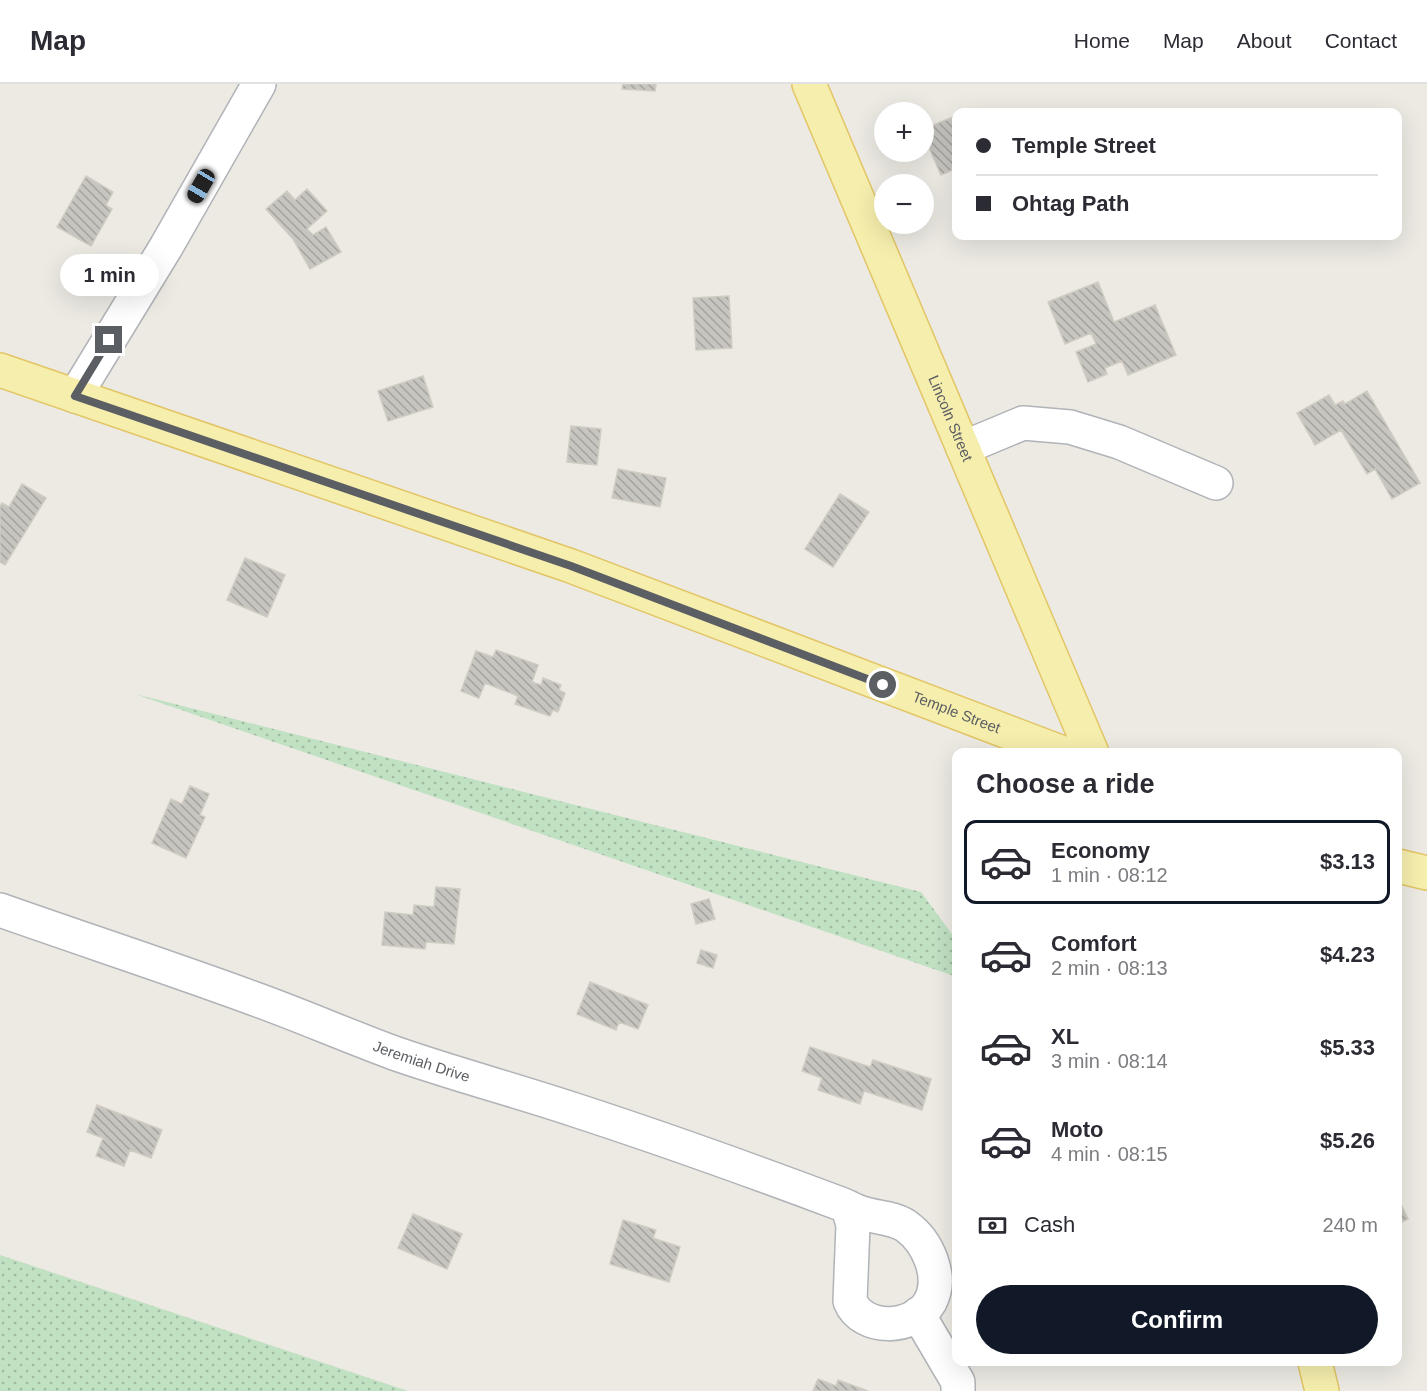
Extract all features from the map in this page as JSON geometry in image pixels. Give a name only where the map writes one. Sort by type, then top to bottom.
[{"type":"main road","name":"Lincoln Street","points":[[809,84],[1090,748]]},
{"type":"main road","name":"Temple Street","points":[[0,370],[571,566],[1050,748]]},
{"type":"main road","points":[[1402,867],[1427,873]]},
{"type":"main road","points":[[1316,1366],[1322,1391]]},
{"type":"street","points":[[75,396],[166,248],[259,84]]},
{"type":"street","points":[[963,448],[1023,423],[1070,427],[1119,442],[1216,483]]},
{"type":"street","name":"Jeremiah Drive","points":[[0,910],[254,999],[395,1053],[585,1113],[863,1214],[904,1224],[926,1247],[932,1261],[934,1290],[929,1303],[918,1314]]},
{"type":"street","points":[[848,1207],[853,1225],[850,1300],[854,1312],[863,1318],[886,1324],[902,1321],[918,1314],[958,1382],[958,1391]]},
{"type":"green space","points":[[135,694],[921,892],[952,934],[952,975]]},
{"type":"green space","points":[[0,1255],[408,1391],[0,1391]]},
{"type":"building","points":[[623,84],[656,84],[655,91],[622,89]]},
{"type":"building","points":[[952,117],[952,170],[941,175],[934,159],[934,125]]},
{"type":"building","points":[[86,176],[113,192],[106,205],[112,209],[91,246],[57,227]]},
{"type":"building","points":[[307,189],[327,211],[307,229],[313,235],[326,227],[341,252],[310,269],[293,239],[266,209],[287,191],[295,200]]},
{"type":"building","points":[[1098,282],[1114,322],[1155,305],[1176,355],[1128,375],[1122,361],[1105,368],[1107,374],[1088,382],[1076,352],[1096,344],[1091,333],[1065,344],[1048,302]]},
{"type":"building","points":[[729,296],[732,348],[696,350],[693,298]]},
{"type":"building","points":[[423,376],[433,407],[388,421],[378,391]]},
{"type":"building","points":[[1367,391],[1420,483],[1392,499],[1375,469],[1367,474],[1341,430],[1315,445],[1297,413],[1329,395],[1335,405],[1343,401],[1345,404]]},
{"type":"building","points":[[571,426],[601,429],[597,465],[567,462]]},
{"type":"building","points":[[618,469],[666,478],[660,507],[612,498]]},
{"type":"building","points":[[22,484],[46,498],[5,565],[0,562],[0,506],[2,503],[9,507]]},
{"type":"building","points":[[840,494],[869,512],[833,567],[805,549]]},
{"type":"building","points":[[245,558],[285,575],[267,617],[227,600]]},
{"type":"building","points":[[496,650],[538,665],[532,682],[541,685],[543,678],[561,685],[559,690],[565,693],[558,712],[553,710],[550,716],[515,704],[518,696],[485,683],[479,698],[461,691],[476,651],[493,657]]},
{"type":"building","points":[[190,786],[209,794],[200,815],[205,817],[186,858],[152,843],[171,799],[182,804]]},
{"type":"building","points":[[436,887],[460,889],[454,944],[426,942],[425,949],[382,945],[385,912],[413,915],[414,905],[434,907]]},
{"type":"building","points":[[709,899],[715,919],[696,924],[691,904]]},
{"type":"building","points":[[701,950],[717,955],[713,968],[697,963]]},
{"type":"building","points":[[590,982],[648,1005],[638,1029],[619,1022],[616,1030],[577,1014]]},
{"type":"building","points":[[810,1047],[870,1067],[873,1060],[931,1079],[922,1110],[864,1091],[860,1104],[818,1090],[822,1078],[802,1071]]},
{"type":"building","points":[[97,1105],[162,1130],[151,1158],[130,1150],[124,1166],[96,1156],[103,1138],[87,1132]]},
{"type":"building","points":[[1402,1206],[1408,1219],[1402,1222]]},
{"type":"building","points":[[413,1214],[462,1234],[447,1269],[398,1248]]},
{"type":"building","points":[[623,1220],[656,1230],[653,1238],[680,1247],[669,1282],[610,1264]]},
{"type":"building","points":[[818,1379],[836,1386],[838,1380],[868,1391],[813,1391]]},
{"type":"route","points":[[109,340],[75,396],[571,566],[883,685]]}]
